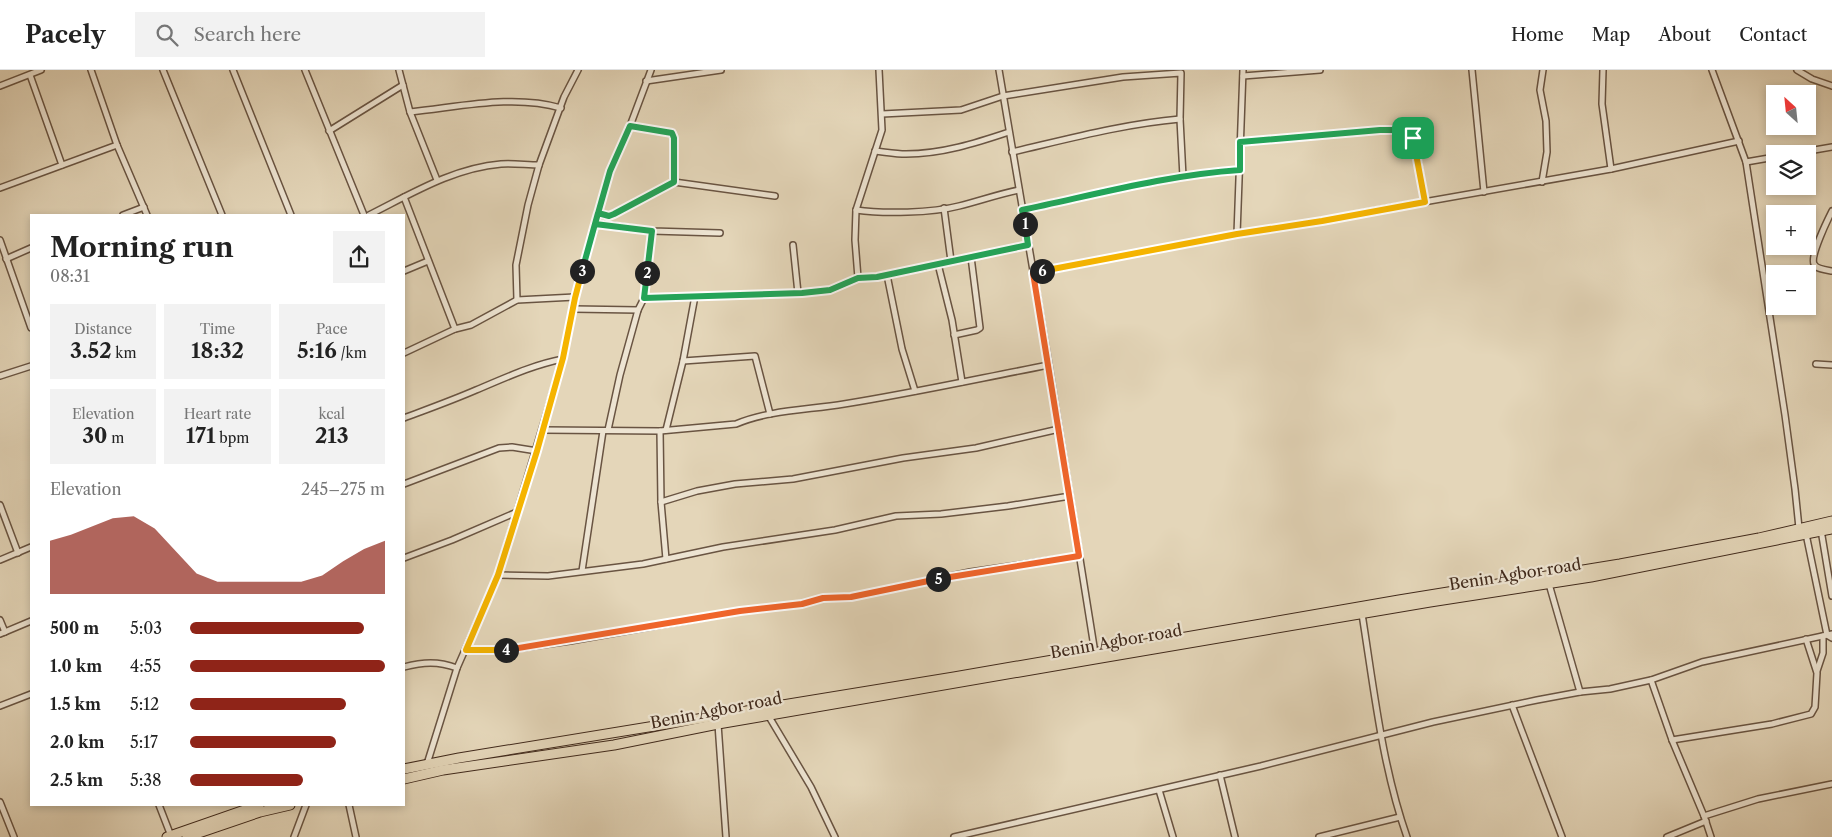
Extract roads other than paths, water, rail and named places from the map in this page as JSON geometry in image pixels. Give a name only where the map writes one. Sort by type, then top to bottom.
[{"type":"highway","name":"Benin Agbor road","points":[[405,769],[1620,564],[1821,527],[1832,523]]},
{"type":"highway","name":"Benin Agbor road","points":[[405,779],[443,770],[614,745],[718,724],[1549,584],[1804,530]]},
{"type":"highway","points":[[612,733],[614,745]]},
{"type":"highway","points":[[169,836],[255,806]]},
{"type":"highway","points":[[187,837],[260,812],[286,806]]},
{"type":"street","points":[[0,86],[41,70]]},
{"type":"street","points":[[91,70],[117,145],[147,214]]},
{"type":"street","points":[[163,70],[222,214]]},
{"type":"street","points":[[233,70],[291,214]]},
{"type":"street","points":[[305,70],[364,214]]},
{"type":"street","points":[[399,70],[410,112],[437,180]]},
{"type":"street","points":[[517,300],[516,265],[528,205],[539,165],[564,97],[578,70]]},
{"type":"street","points":[[427,764],[457,668],[498,575],[537,451],[563,358],[575,298],[610,171],[630,126],[650,70]]},
{"type":"street","points":[[646,81],[721,70]]},
{"type":"street","points":[[858,278],[855,240],[856,210],[882,130],[879,70]]},
{"type":"street","points":[[999,70],[1095,652]]},
{"type":"street","points":[[1237,234],[1243,73],[1320,70]]},
{"type":"street","points":[[1472,70],[1484,192]]},
{"type":"street","points":[[1542,182],[1547,152],[1546,122],[1540,90],[1543,70]]},
{"type":"street","points":[[1603,70],[1602,104],[1611,170]]},
{"type":"street","points":[[1672,740],[1772,724],[1811,714],[1815,707],[1817,671],[1828,636],[1795,489],[1746,162],[1712,70]]},
{"type":"street","points":[[1797,70],[1812,79],[1832,86]]},
{"type":"street","points":[[882,114],[961,110],[1003,96],[1123,77],[1180,73],[1183,177]]},
{"type":"street","points":[[30,75],[62,165]]},
{"type":"street","points":[[329,131],[403,85]]},
{"type":"street","points":[[410,112],[509,102],[544,103],[561,108]]},
{"type":"street","points":[[1012,152],[1098,131],[1147,122],[1180,119]]},
{"type":"street","points":[[630,126],[672,133],[674,138],[674,182]]},
{"type":"street","points":[[1240,142],[1380,130],[1398,130],[1410,133],[1416,150],[1425,202]]},
{"type":"street","points":[[875,152],[906,154],[933,151],[965,146],[1009,132]]},
{"type":"street","points":[[1033,273],[1237,234],[1322,221],[1611,170],[1739,141]]},
{"type":"street","points":[[0,188],[117,145]]},
{"type":"street","points":[[1816,150],[1832,148]]},
{"type":"street","points":[[1746,162],[1766,158]]},
{"type":"street","points":[[370,214],[437,180],[475,168],[502,164],[539,165]]},
{"type":"street","points":[[1022,210],[1144,183],[1218,171],[1240,170]]},
{"type":"street","points":[[598,213],[609,216],[614,214],[674,182],[775,196]]},
{"type":"street","points":[[856,210],[874,213],[958,207],[991,196],[1019,190]]},
{"type":"street","points":[[404,197],[455,329]]},
{"type":"street","points":[[126,214],[144,207]]},
{"type":"street","points":[[944,208],[952,261]]},
{"type":"street","points":[[1832,211],[1813,261],[1814,266],[1832,271]]},
{"type":"street","points":[[595,224],[652,231],[720,233]]},
{"type":"street","points":[[582,571],[606,430],[638,310],[644,298],[652,231]]},
{"type":"street","points":[[0,240],[2,253],[6,259],[30,325]]},
{"type":"street","points":[[794,245],[798,293]]},
{"type":"street","points":[[644,298],[798,293],[830,290],[858,278],[887,274],[1028,245]]},
{"type":"street","points":[[6,259],[30,248]]},
{"type":"street","points":[[954,335],[980,328],[971,257]]},
{"type":"street","points":[[405,271],[428,261]]},
{"type":"street","points":[[938,264],[954,335],[962,382]]},
{"type":"street","points":[[887,274],[902,349],[915,391]]},
{"type":"street","points":[[666,559],[661,502],[663,430],[682,361],[695,296]]},
{"type":"street","points":[[405,353],[455,329],[471,325],[517,300],[575,298]]},
{"type":"street","points":[[573,309],[638,310]]},
{"type":"street","points":[[682,361],[755,356],[770,414]]},
{"type":"street","points":[[405,418],[514,374],[563,358]]},
{"type":"street","points":[[1816,364],[1832,365]]},
{"type":"street","points":[[543,430],[663,430],[736,424],[746,419],[770,414],[844,404],[1049,365]]},
{"type":"street","points":[[0,376],[30,366]]},
{"type":"street","points":[[661,502],[735,484],[793,479],[904,458],[976,448],[1059,429]]},
{"type":"street","points":[[405,484],[499,448],[512,447],[537,451]]},
{"type":"street","points":[[498,575],[548,576],[643,564],[723,547],[835,530],[896,516],[941,514],[1070,496]]},
{"type":"street","points":[[0,505],[18,553]]},
{"type":"street","points":[[405,558],[517,512]]},
{"type":"street","points":[[1821,527],[1832,596]]},
{"type":"street","points":[[0,560],[30,548]]},
{"type":"street","points":[[466,650],[508,650],[740,611],[802,604],[823,598],[851,597],[970,572],[1079,556]]},
{"type":"street","points":[[1549,584],[1580,692]]},
{"type":"street","points":[[1362,614],[1381,735],[1400,817],[1407,837]]},
{"type":"street","points":[[0,620],[3,633],[30,621]]},
{"type":"street","points":[[954,837],[1512,705],[1580,692],[1610,690],[1651,680],[1702,662],[1806,639],[1828,636]]},
{"type":"street","points":[[1806,639],[1817,671]]},
{"type":"street","points":[[405,667],[423,662],[444,663],[457,668]]},
{"type":"street","points":[[1651,680],[1672,740],[1705,818],[1711,837]]},
{"type":"street","points":[[0,706],[30,694]]},
{"type":"street","points":[[1512,705],[1562,837]]},
{"type":"street","points":[[768,716],[812,787],[836,837]]},
{"type":"street","points":[[718,724],[726,837]]},
{"type":"street","points":[[1220,775],[1235,837]]},
{"type":"street","points":[[1667,837],[1705,818],[1758,799],[1832,784]]},
{"type":"street","points":[[1159,790],[1173,837]]},
{"type":"street","points":[[0,802],[14,837]]},
{"type":"street","points":[[159,806],[169,836]]},
{"type":"street","points":[[294,837],[306,806]]},
{"type":"street","points":[[348,806],[356,837]]},
{"type":"street","points":[[1319,837],[1336,835],[1400,817]]}]
